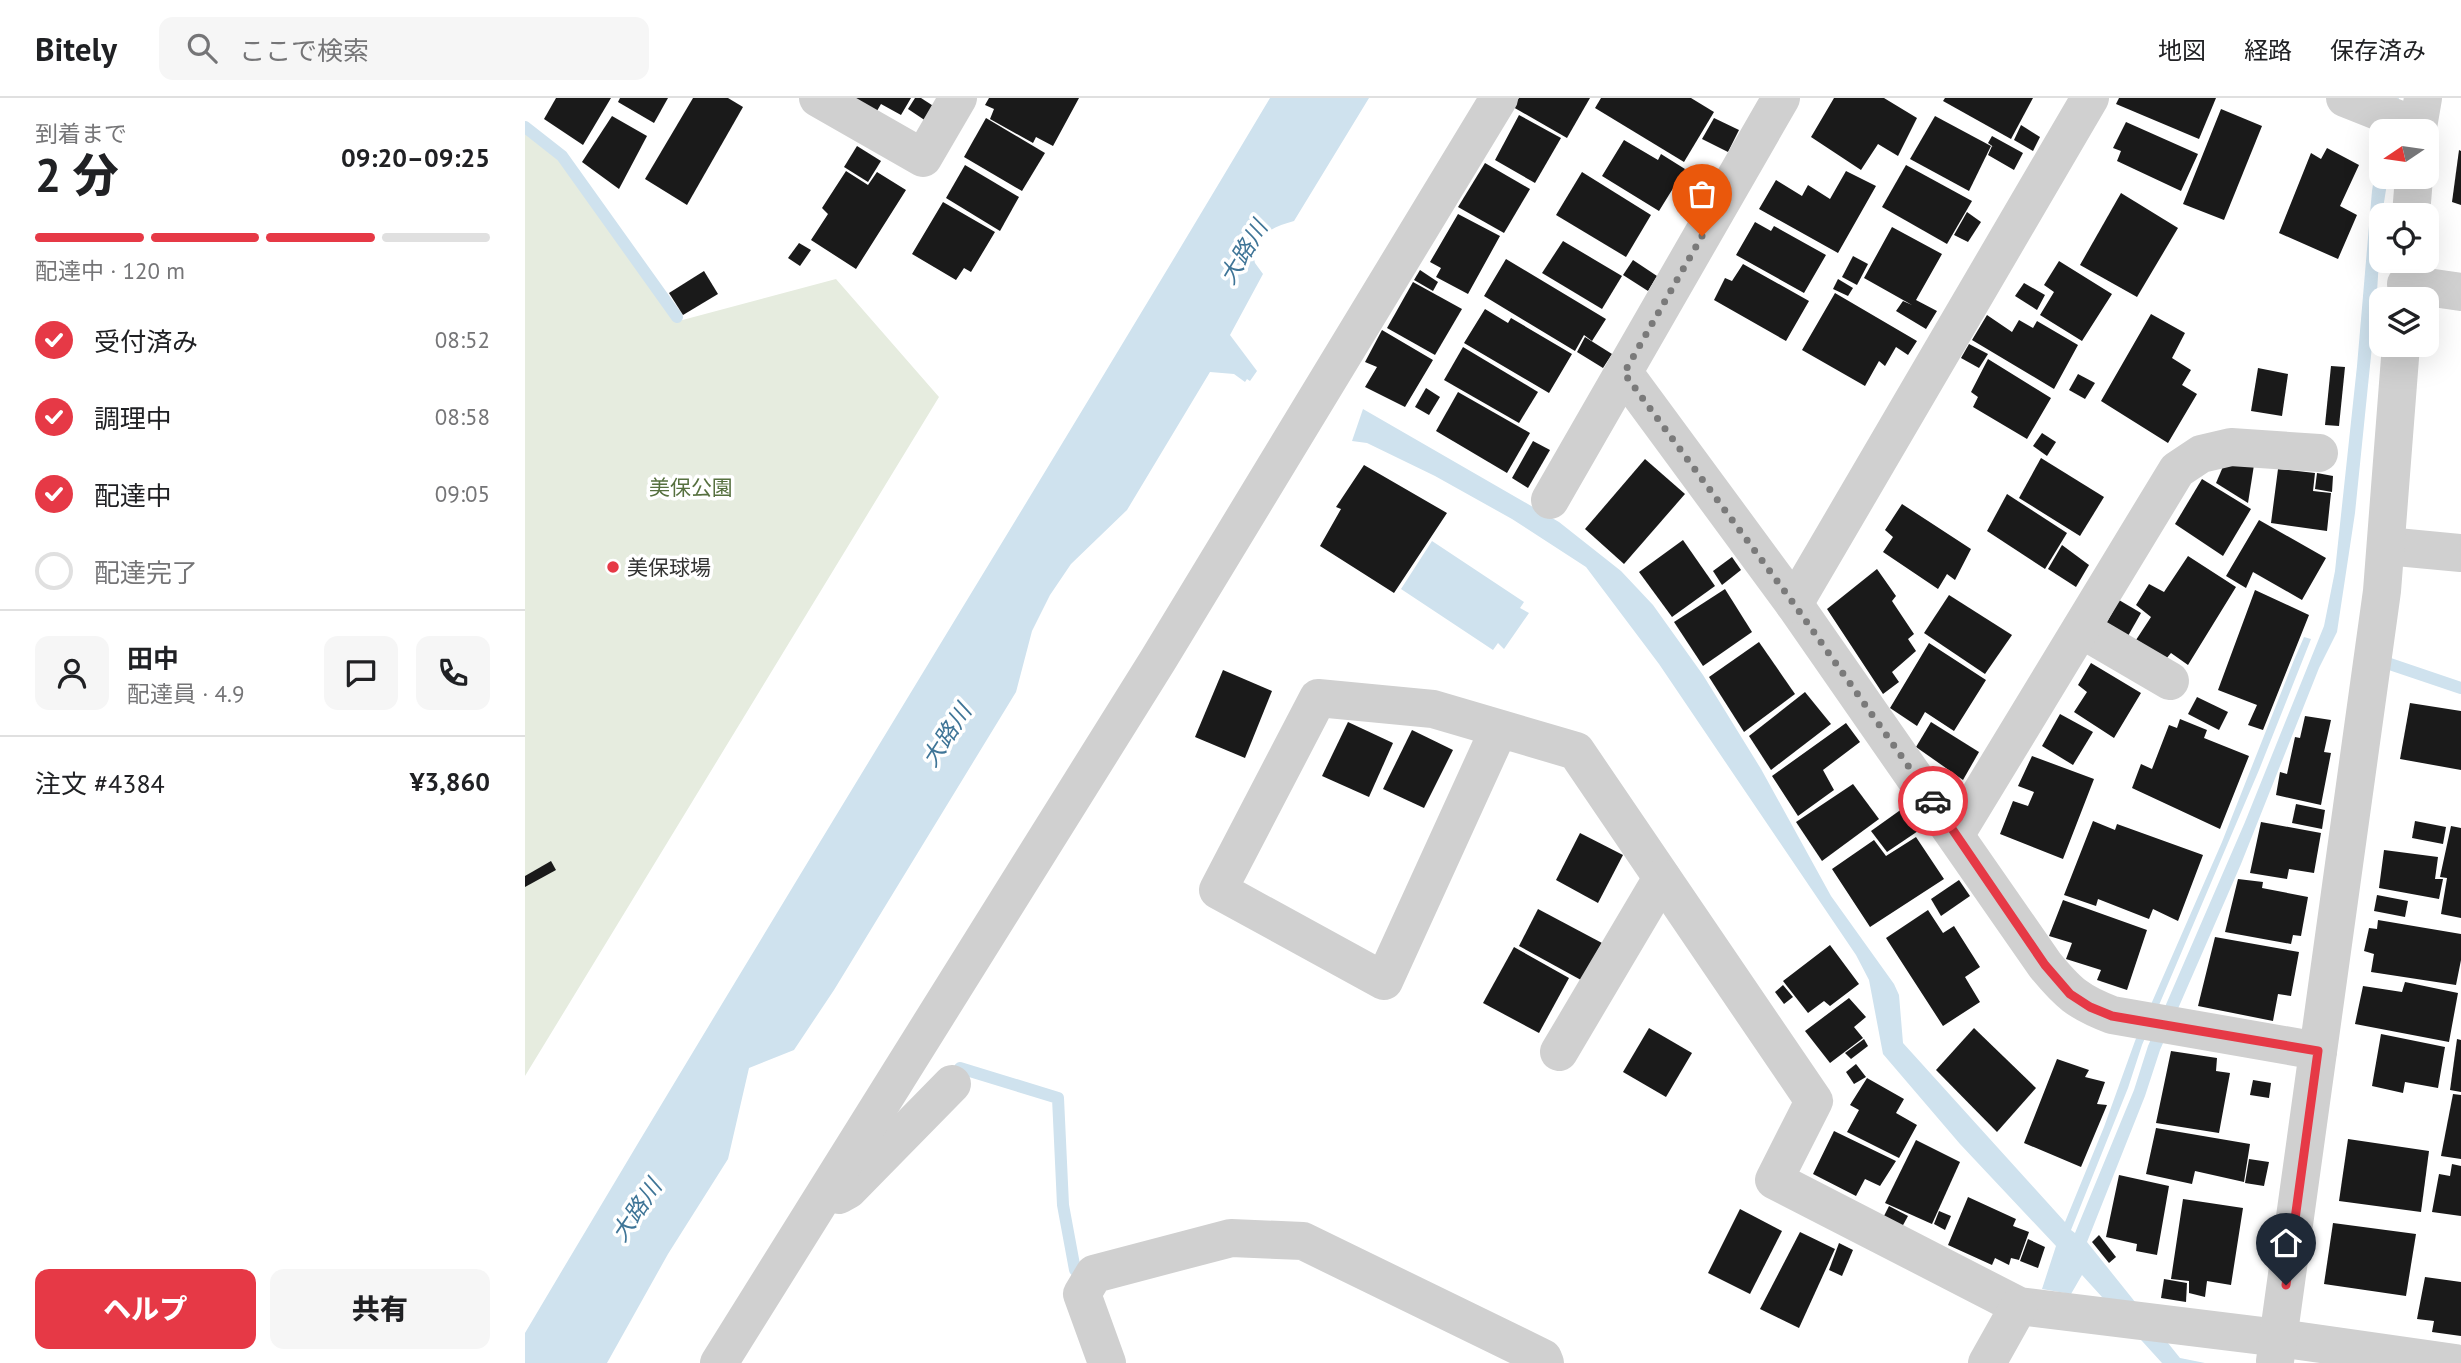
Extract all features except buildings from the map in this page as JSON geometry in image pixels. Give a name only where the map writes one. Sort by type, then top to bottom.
[{"type":"street","points":[[818,98],[923,158],[958,98]]},
{"type":"street","points":[[719,1363],[1158,660],[1499,98]]},
{"type":"street","points":[[1550,500],[1781,98]]},
{"type":"street","points":[[1794,604],[2090,98]]},
{"type":"street","points":[[2345,98],[2420,119]]},
{"type":"street","points":[[2406,281],[2461,292]]},
{"type":"street","points":[[2277,1350],[2382,591],[2400,357]]},
{"type":"street","points":[[1624,373],[1794,604],[2045,965],[2070,994],[2090,1007],[2112,1016],[2318,1051]]},
{"type":"street","points":[[1956,834],[2177,470],[2201,454],[2231,447],[2319,453]]},
{"type":"street","points":[[2386,546],[2461,553]]},
{"type":"street","points":[[2081,629],[2170,681]]},
{"type":"street","points":[[1499,729],[1384,981],[1218,890],[1318,698],[1433,709],[1576,751],[1814,1101],[1774,1180],[2019,1306],[2277,1350],[2455,1363]]},
{"type":"street","points":[[1559,1052],[1663,878]]},
{"type":"street","points":[[814,1210],[848,1190],[953,1084]]},
{"type":"street","points":[[1107,1363],[1082,1294],[1094,1274],[1231,1238],[1303,1241],[1543,1358],[1545,1363]]},
{"type":"street","points":[[1987,1363],[2019,1306]]},
{"type":"green space","name":"美保公園","points":[[525,132],[558,158],[675,322],[836,279],[939,397],[525,1076]]},
{"type":"water","name":"大路川","points":[[1270,98],[1369,98],[1294,221],[1269,231],[1259,239],[1252,251],[1255,263],[1263,274],[1230,335],[1257,371],[1250,381],[1247,379],[1245,382],[1234,374],[1210,372],[1127,510],[1071,564],[1050,595],[1032,631],[1016,692],[834,990],[794,1050],[749,1068],[728,1159],[668,1254],[607,1363],[525,1363],[525,1333]]},
{"type":"water","points":[[2386,98],[2399,98],[2396,119],[2383,119]]},
{"type":"water","points":[[2386,189],[2384,203],[2371,203],[2372,191]]},
{"type":"water","points":[[2369,226],[2369,273],[2378,273],[2377,287],[2369,287],[2371,357],[2355,513],[2337,632],[2319,668],[2241,864],[2160,1050],[2145,1096],[2087,1242],[2180,1358],[2205,1363],[2162,1363],[2082,1275],[2071,1294],[2042,1289],[2056,1246],[1960,1144],[1883,1054],[1869,980],[1856,955],[1659,664],[1586,567],[1512,519],[1435,476],[1367,443],[1352,441],[1363,409],[1559,522],[1621,571],[1653,605],[1703,675],[1761,769],[1831,896],[1894,984],[1899,995],[1903,1043],[2065,1222],[2104,1127],[2135,1041],[2222,842],[2294,660],[2304,637],[2311,639],[2259,770],[2142,1045],[2128,1088],[2071,1230],[2075,1233],[2134,1090],[2148,1046],[2245,822],[2324,626],[2335,571]]},
{"type":"water","points":[[1432,541],[1524,602],[1520,608],[1529,613],[1504,649],[1498,643],[1493,650],[1401,589]]},
{"type":"waterway","points":[[525,127],[562,156],[677,317]]},
{"type":"waterway","points":[[2375,659],[2461,688]]},
{"type":"waterway","points":[[960,1068],[1058,1098],[1063,1205],[1075,1270],[1088,1267]]},
{"type":"way so far","points":[[1702,236],[1624,373],[1794,604],[1933,801]]},
{"type":"place","name":"美保球場","points":[[613,567]]},
{"type":"route","points":[[1933,801],[2045,965],[2070,994],[2090,1007],[2112,1016],[2318,1051],[2286,1285]]}]
